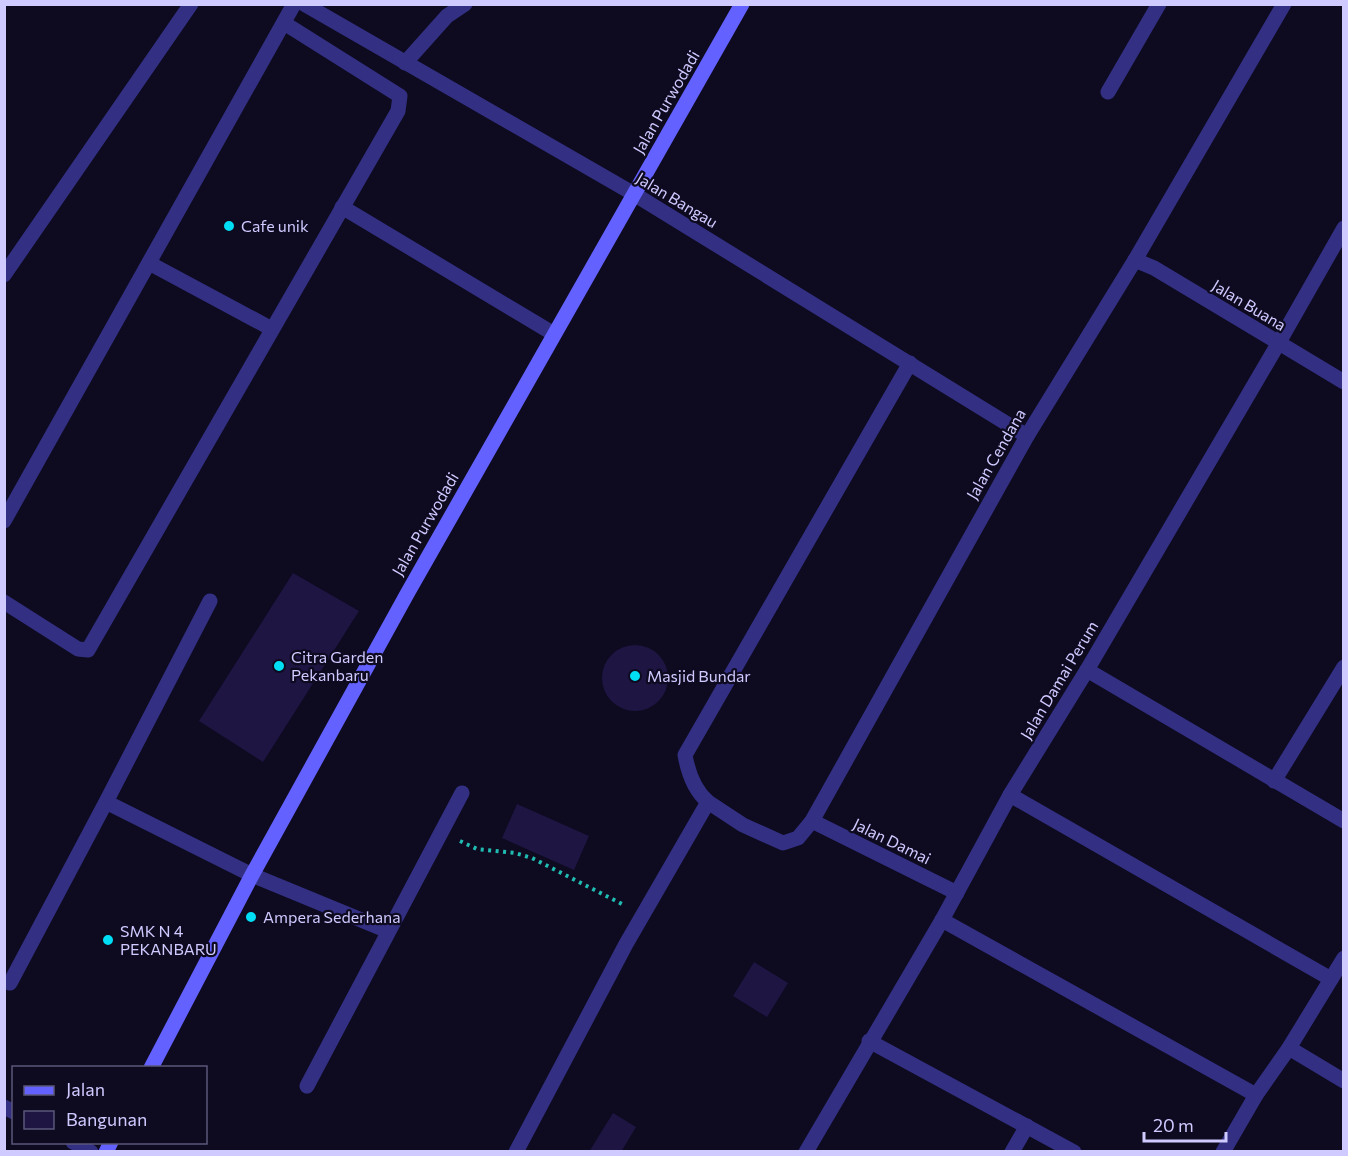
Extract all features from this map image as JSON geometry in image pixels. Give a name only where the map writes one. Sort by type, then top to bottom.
[{"type":"street","points":[[4,274],[191,4]]},
{"type":"street","points":[[4,521],[294,4]]},
{"type":"street","name":"Jalan Bangau","points":[[304,4],[634,195],[1027,436]]},
{"type":"street","points":[[405,63],[447,16],[465,4]]},
{"type":"street","name":"Jalan Purwodadi","points":[[152,1066],[252,876],[407,594],[742,4]]},
{"type":"street","points":[[1108,92],[1159,4]]},
{"type":"street","name":"Jalan Cendana","points":[[708,802],[743,825],[783,843],[798,838],[812,821],[1027,436],[1135,260],[1284,4]]},
{"type":"street","points":[[4,602],[78,649],[88,650],[398,111],[400,96],[284,22]]},
{"type":"street","points":[[342,207],[554,334]]},
{"type":"street","name":"Jalan Damai Perum","points":[[806,1152],[942,920],[1010,795],[1087,670],[1344,228]]},
{"type":"street","name":"Jalan Buana","points":[[1135,260],[1154,268],[1344,382]]},
{"type":"street","points":[[149,263],[272,329]]},
{"type":"street","points":[[516,1152],[643,915],[708,802],[700,796],[688,772],[685,755],[910,363]]},
{"type":"street","points":[[10,983],[210,601]]},
{"type":"street","points":[[1274,782],[1344,668]]},
{"type":"street","points":[[1087,670],[1274,782],[1344,821]]},
{"type":"street","points":[[308,1086],[462,794]]},
{"type":"street","points":[[1010,795],[1331,979]]},
{"type":"street","points":[[106,802],[252,876],[388,931]]},
{"type":"street","name":"Jalan Damai","points":[[812,821],[957,893]]},
{"type":"street","points":[[942,920],[1256,1095]]},
{"type":"street","points":[[1223,1152],[1256,1095],[1289,1048],[1344,958]]},
{"type":"street","points":[[869,1041],[1008,1114],[1074,1152]]},
{"type":"street","points":[[1289,1048],[1344,1081]]},
{"type":"street","points":[[1012,1152],[1027,1126]]},
{"type":"street","points":[[75,1144],[91,1152]]},
{"type":"path","points":[[441,831],[477,849],[515,853],[532,858],[643,915]]},
{"type":"building","name":"Citra Garden Pekanbaru","points":[[293,573],[359,611],[263,762],[199,721]]},
{"type":"building","name":"Masjid Bundar","points":[[635,645],[648,647],[658,655],[666,665],[668,678],[666,691],[658,701],[648,709],[635,711],[622,709],[612,701],[604,691],[602,678],[604,665],[612,655],[622,647]]},
{"type":"building","points":[[517,804],[589,836],[574,870],[502,838]]},
{"type":"building","points":[[754,962],[788,983],[767,1017],[733,996]]},
{"type":"building","points":[[613,1113],[636,1127],[621,1152],[589,1152]]},
{"type":"place","name":"Cafe unik","points":[[229,226]]},
{"type":"place","name":"Citra Garden Pekanbaru","points":[[279,666]]},
{"type":"place","name":"Masjid Bundar","points":[[635,676]]},
{"type":"place","name":"Ampera Sederhana","points":[[251,917]]},
{"type":"place","name":"SMK N 4 PEKANBARU","points":[[108,940]]}]
